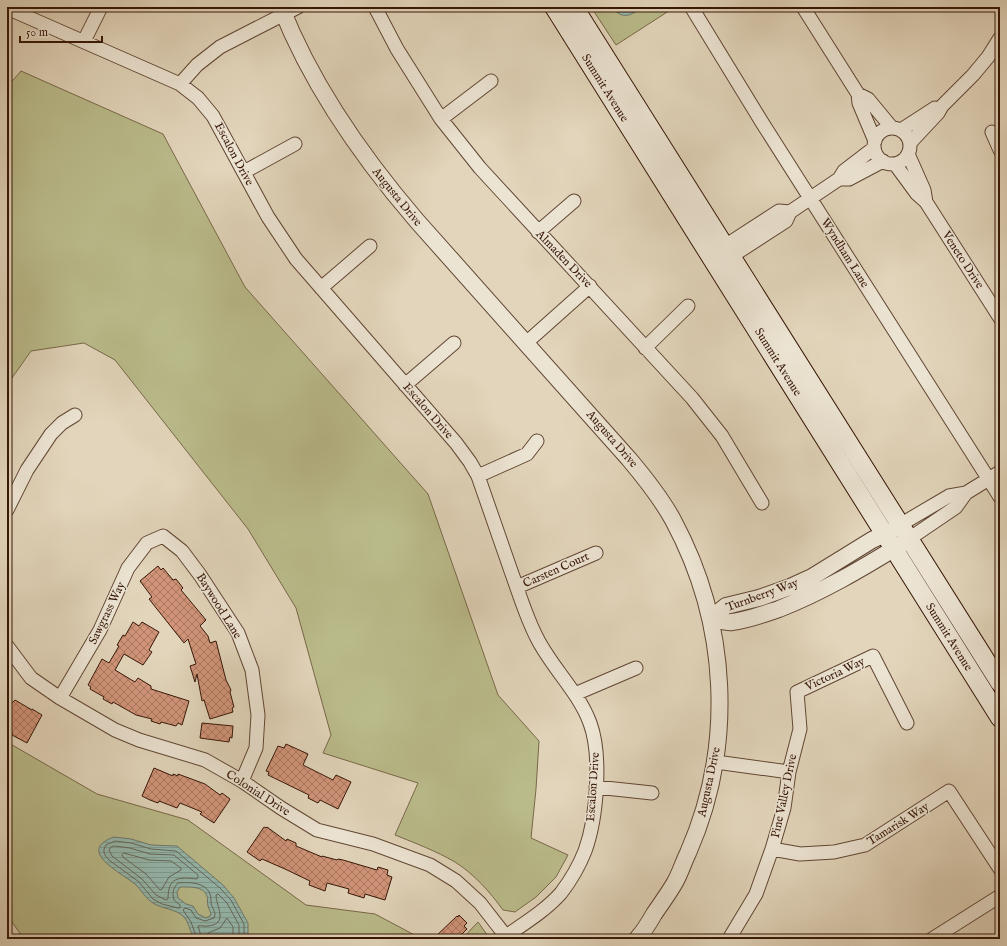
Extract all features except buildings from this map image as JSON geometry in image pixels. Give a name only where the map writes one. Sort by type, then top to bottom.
[{"type":"main road","name":"Summit Avenue","points":[[554,7],[897,537],[1000,683]]},
{"type":"main road","name":"Summit Avenue","points":[[574,7],[728,251],[897,537],[1000,718]]},
{"type":"street","points":[[84,41],[101,7]]},
{"type":"street","name":"Almaden Drive","points":[[375,7],[397,49],[441,119],[480,168],[692,398],[722,436],[762,503]]},
{"type":"street","points":[[803,7],[858,94],[859,103],[875,144],[876,153],[889,162]]},
{"type":"street","name":"Escalon Drive","points":[[7,8],[180,84],[198,98],[213,116],[268,217],[296,259],[456,443],[478,476],[532,626],[551,662],[583,707],[590,723],[597,750],[596,787],[589,837],[585,851],[571,879],[560,894],[507,937]]},
{"type":"street","name":"Wyndham Lane","points":[[692,8],[810,198],[1000,497]]},
{"type":"street","points":[[180,84],[197,65],[215,51],[288,9]]},
{"type":"street","name":"Augusta Drive","points":[[288,9],[304,58],[342,123],[369,162],[417,221],[629,459],[652,488],[673,520],[701,585],[711,618],[717,657],[720,693],[719,731],[716,762],[698,829],[675,883],[642,937]]},
{"type":"street","points":[[728,251],[786,221],[790,212],[839,180],[849,179],[889,162],[900,162],[942,106],[973,76],[988,57],[1000,38]]},
{"type":"street","points":[[441,119],[491,81]]},
{"type":"street","points":[[858,94],[868,99],[896,129],[908,137],[909,148]]},
{"type":"street","points":[[839,180],[844,171],[875,144],[881,132],[896,129],[935,108],[942,106]]},
{"type":"street","points":[[992,132],[1000,150]]},
{"type":"street","points":[[244,172],[295,144]]},
{"type":"street","name":"Veneto Drive","points":[[909,148],[924,190],[926,202]]},
{"type":"street","name":"Veneto Drive","points":[[889,162],[926,202],[1000,318]]},
{"type":"street","points":[[538,232],[574,201]]},
{"type":"street","points":[[321,288],[370,246]]},
{"type":"street","points":[[526,343],[590,286]]},
{"type":"street","points":[[645,348],[688,306]]},
{"type":"street","points":[[405,384],[454,343]]},
{"type":"street","points":[[7,510],[27,470],[51,434],[62,423],[75,415]]},
{"type":"street","points":[[478,476],[527,454],[537,441]]},
{"type":"street","points":[[897,537],[949,496],[966,493],[1000,472]]},
{"type":"street","name":"Sawgrass Way","points":[[60,698],[100,630],[128,568],[147,543],[163,536]]},
{"type":"street","name":"Baywood Lane","points":[[163,536],[182,551],[200,575],[238,633],[252,670],[258,715],[256,748],[242,781]]},
{"type":"street","name":"Turnberry Way","points":[[711,618],[731,622],[765,614],[820,592],[850,576],[897,537]]},
{"type":"street","name":"Carsten Court","points":[[517,587],[596,553]]},
{"type":"street","name":"Colonial Drive","points":[[7,646],[31,678],[60,698],[127,736],[205,760],[242,781],[280,808],[317,830],[373,844],[430,865],[456,881],[480,903],[507,937]]},
{"type":"street","name":"Victoria Way","points":[[797,692],[873,656],[907,723]]},
{"type":"street","points":[[575,694],[636,668]]},
{"type":"street","name":"Pine Valley Drive","points":[[733,938],[756,894],[772,849],[784,808],[789,772],[800,729],[797,692]]},
{"type":"street","points":[[716,762],[789,772]]},
{"type":"street","points":[[596,787],[652,793]]},
{"type":"street","name":"Tamarisk Way","points":[[772,849],[800,854],[834,852],[865,845],[949,791],[1000,869]]},
{"type":"street","points":[[932,939],[1000,896]]},
{"type":"green space","points":[[591,7],[675,7],[616,45]]},
{"type":"green space","points":[[21,71],[163,134],[245,287],[428,494],[498,695],[539,741],[531,838],[568,855],[556,877],[536,897],[515,912],[503,910],[493,897],[469,872],[455,862],[395,835],[418,783],[323,753],[331,735],[296,608],[248,529],[115,360],[84,343],[31,351],[7,385],[7,87]]},
{"type":"green space","points":[[7,742],[97,794],[188,820],[306,905],[375,914],[422,939],[24,939],[7,915]]},
{"type":"green space","points":[[478,922],[490,939],[462,939]]},
{"type":"water","points":[[612,7],[643,7],[631,14],[623,15]]},
{"type":"water","points":[[114,837],[131,839],[151,845],[177,846],[223,885],[234,898],[248,923],[248,939],[194,939],[187,922],[181,914],[157,905],[151,901],[136,885],[113,869],[106,862],[100,855],[99,849],[103,843]],"holes":[[[180,887],[203,890],[207,896],[211,915],[206,918],[198,914],[193,906],[186,904],[178,898],[177,892]]]}]
